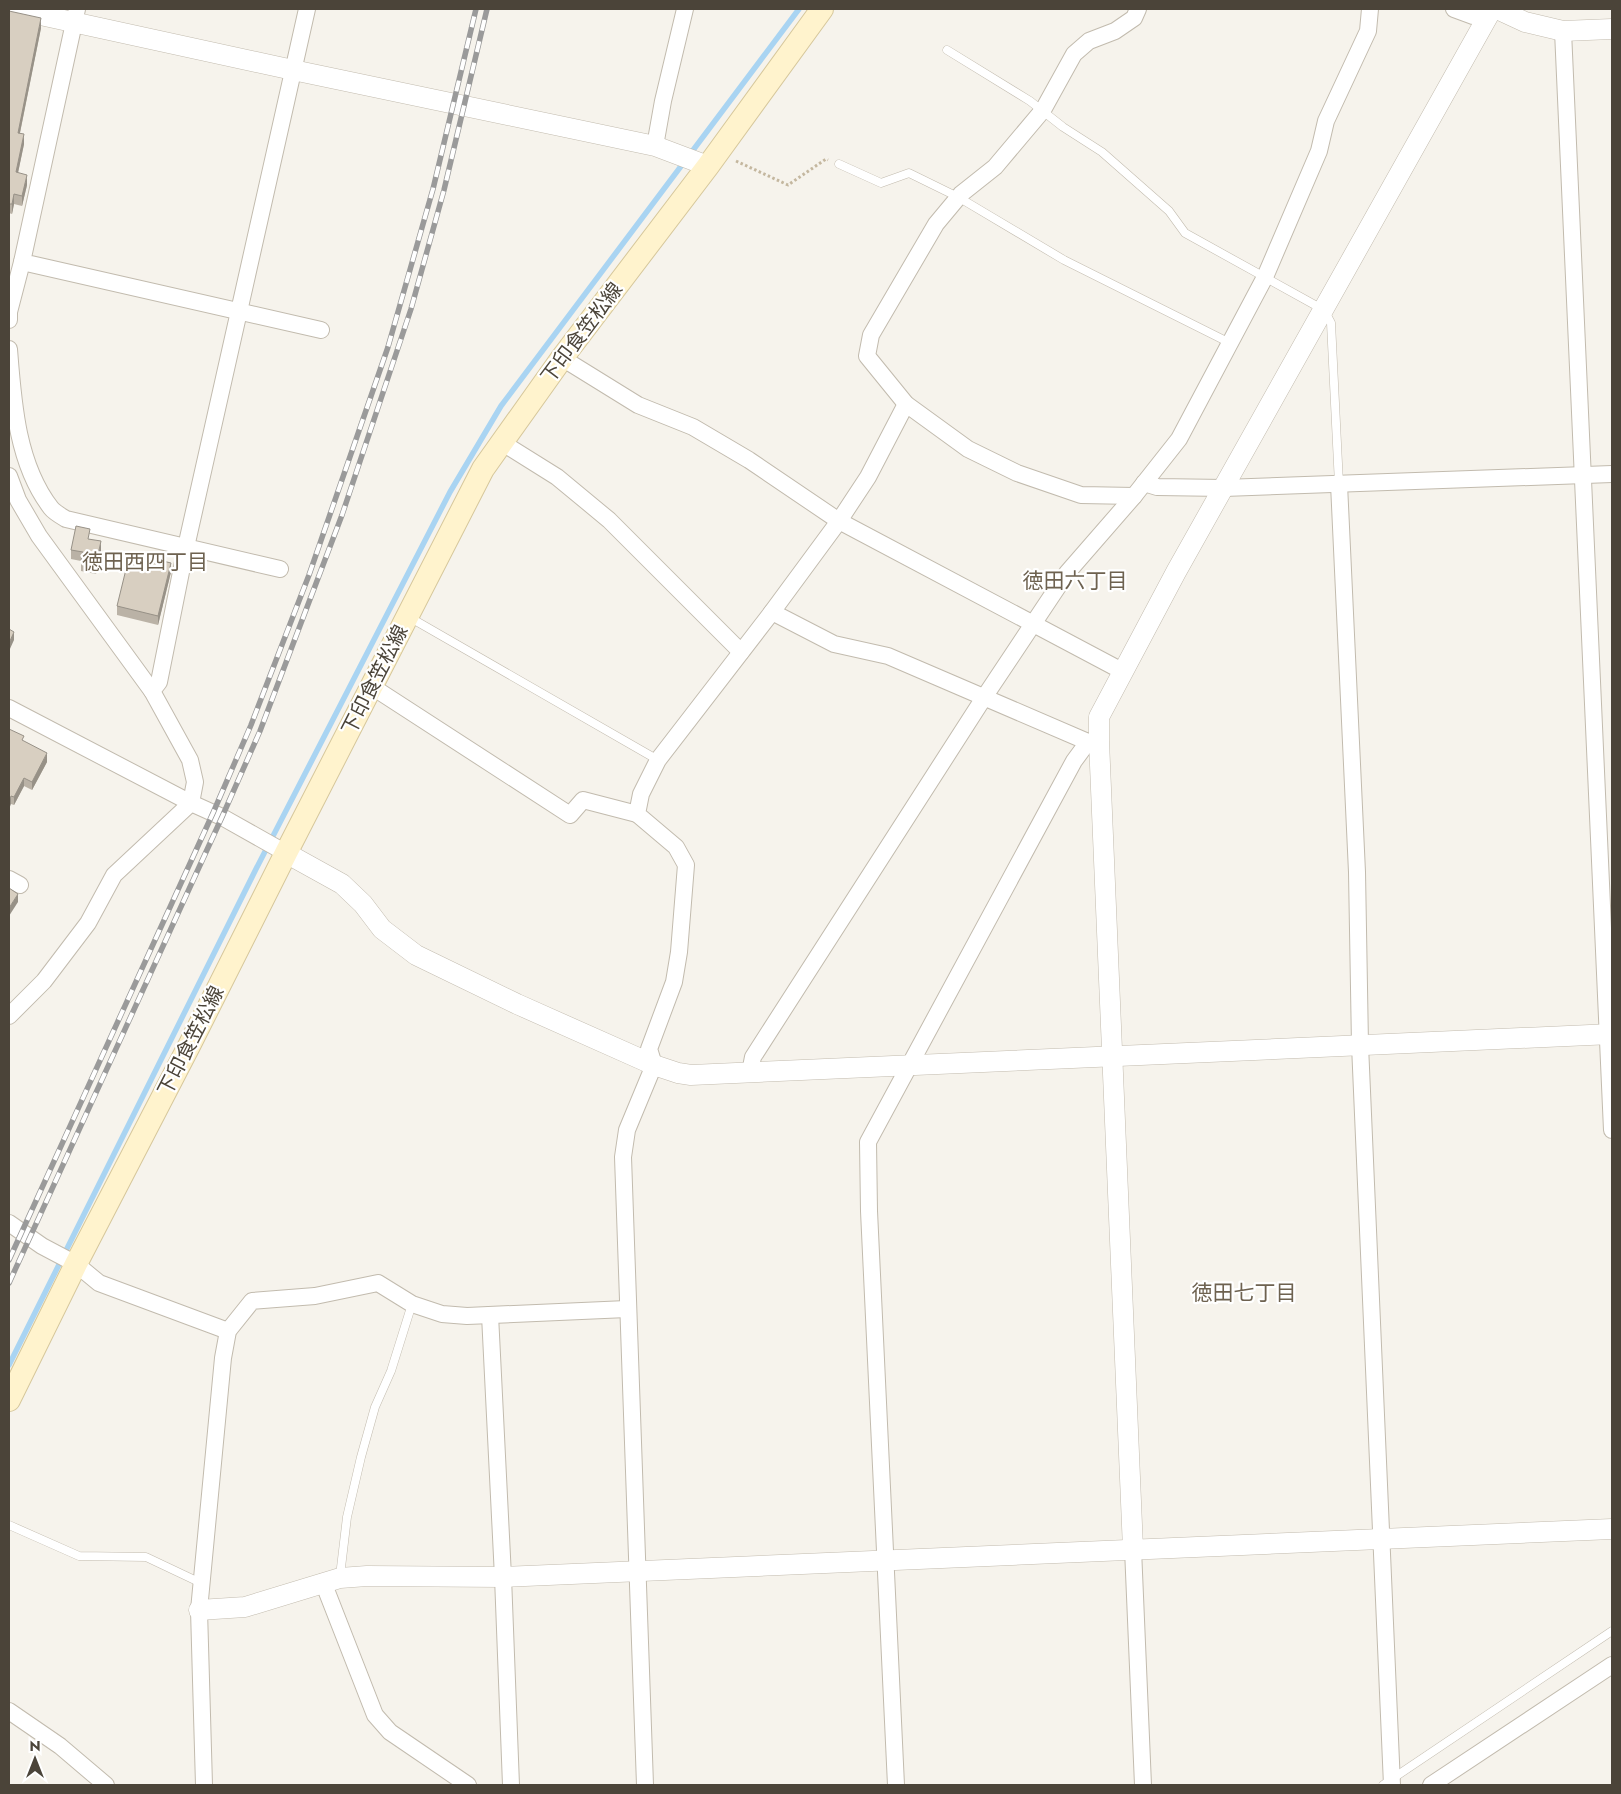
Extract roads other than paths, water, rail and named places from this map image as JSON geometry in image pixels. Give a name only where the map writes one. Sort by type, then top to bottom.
[{"type":"main road","name":"下印食笠松線","points":[[9,1400],[72,1262],[190,1044],[283,851],[483,469],[562,358],[822,9]]},
{"type":"street","points":[[12,9],[75,15],[293,70],[661,148],[709,161]]},
{"type":"street","points":[[152,691],[159,682],[186,547],[307,9]]},
{"type":"street","points":[[661,148],[663,101],[685,9]]},
{"type":"street","points":[[1138,9],[1134,18],[1115,31],[1089,41],[1074,54],[1042,110],[995,167],[958,197],[936,224],[871,335],[867,356],[906,404],[968,449],[1017,472],[1081,495],[1157,487],[1224,488],[1612,474]]},
{"type":"street","points":[[750,1072],[753,1057],[985,696],[1067,573],[1139,490],[1179,439],[1265,277],[1319,150],[1326,120],[1368,31],[1370,9]]},
{"type":"street","points":[[1454,9],[1474,16],[1492,12],[1525,22],[1563,30],[1612,29]]},
{"type":"street","points":[[1143,1785],[1112,1056],[1093,741],[1099,717],[1176,572],[1492,12]]},
{"type":"street","points":[[9,320],[9,312],[22,262],[75,15]]},
{"type":"street","points":[[1563,30],[1610,1034],[1612,1130]]},
{"type":"street","points":[[22,262],[320,330]]},
{"type":"street","points":[[9,349],[12,397],[23,446],[34,481],[52,509],[66,519],[280,569]]},
{"type":"street","points":[[562,358],[638,405],[693,427],[749,460],[839,521],[1124,672]]},
{"type":"street","points":[[637,814],[641,794],[658,760],[772,612],[839,521],[868,477],[906,404]]},
{"type":"street","points":[[501,442],[557,477],[609,520],[741,652]]},
{"type":"street","points":[[9,476],[18,500],[38,536],[152,691],[190,760],[195,782],[191,803],[114,875],[88,923],[44,981],[9,1016]]},
{"type":"street","points":[[1339,484],[1357,872],[1360,1045],[1382,1540],[1389,1783]]},
{"type":"street","points":[[772,612],[834,644],[888,656],[1093,741]]},
{"type":"street","points":[[371,686],[570,815],[583,800],[637,814],[676,848],[686,865],[679,952],[674,982],[649,1049],[654,1065],[627,1130],[623,1156],[645,1785]]},
{"type":"street","points":[[9,708],[254,834],[342,884],[363,904],[382,929],[416,956],[654,1065],[678,1073],[910,1066],[1610,1034]]},
{"type":"street","points":[[896,1785],[869,1211],[868,1142],[1070,770],[1093,741]]},
{"type":"street","points":[[9,1223],[42,1246],[72,1262],[99,1283],[228,1331]]},
{"type":"street","points":[[204,1785],[199,1610],[223,1358],[228,1331],[252,1301],[315,1296],[378,1283],[412,1304],[442,1314],[467,1316],[627,1309]]},
{"type":"street","points":[[490,1315],[511,1785]]},
{"type":"street","points":[[199,1610],[245,1607],[331,1580],[367,1576],[503,1577],[638,1572],[1612,1529]]},
{"type":"street","points":[[331,1580],[376,1715],[390,1732],[468,1785]]},
{"type":"street","points":[[1431,1785],[1612,1665]]},
{"type":"street","points":[[9,1711],[60,1746],[106,1785]]},
{"type":"lane","points":[[947,50],[1042,110],[1063,127],[1102,152],[1169,212],[1185,232],[1324,310],[1331,323],[1339,484]]},
{"type":"lane","points":[[839,164],[881,183],[909,173],[958,197],[1064,260],[1230,343]]},
{"type":"lane","points":[[407,616],[658,760]]},
{"type":"lane","points":[[331,1580],[360,1457],[375,1407],[391,1371],[412,1304]]},
{"type":"lane","points":[[9,1525],[79,1556],[146,1557],[201,1583]]},
{"type":"lane","points":[[1389,1783],[1612,1631]]},
{"type":"waterway","points":[[9,1365],[256,869],[450,492],[501,406],[799,9]]},
{"type":"railway","points":[[9,1260],[213,813],[251,725],[309,575],[388,347],[433,189],[476,9]]},
{"type":"railway","points":[[9,1283],[260,731],[342,515],[411,309],[444,190],[487,9]]},
{"type":"district","name":"徳田西四丁目","points":[[145,562]]},
{"type":"district","name":"徳田六丁目","points":[[1075,581]]},
{"type":"district","name":"徳田七丁目","points":[[1244,1293]]}]
